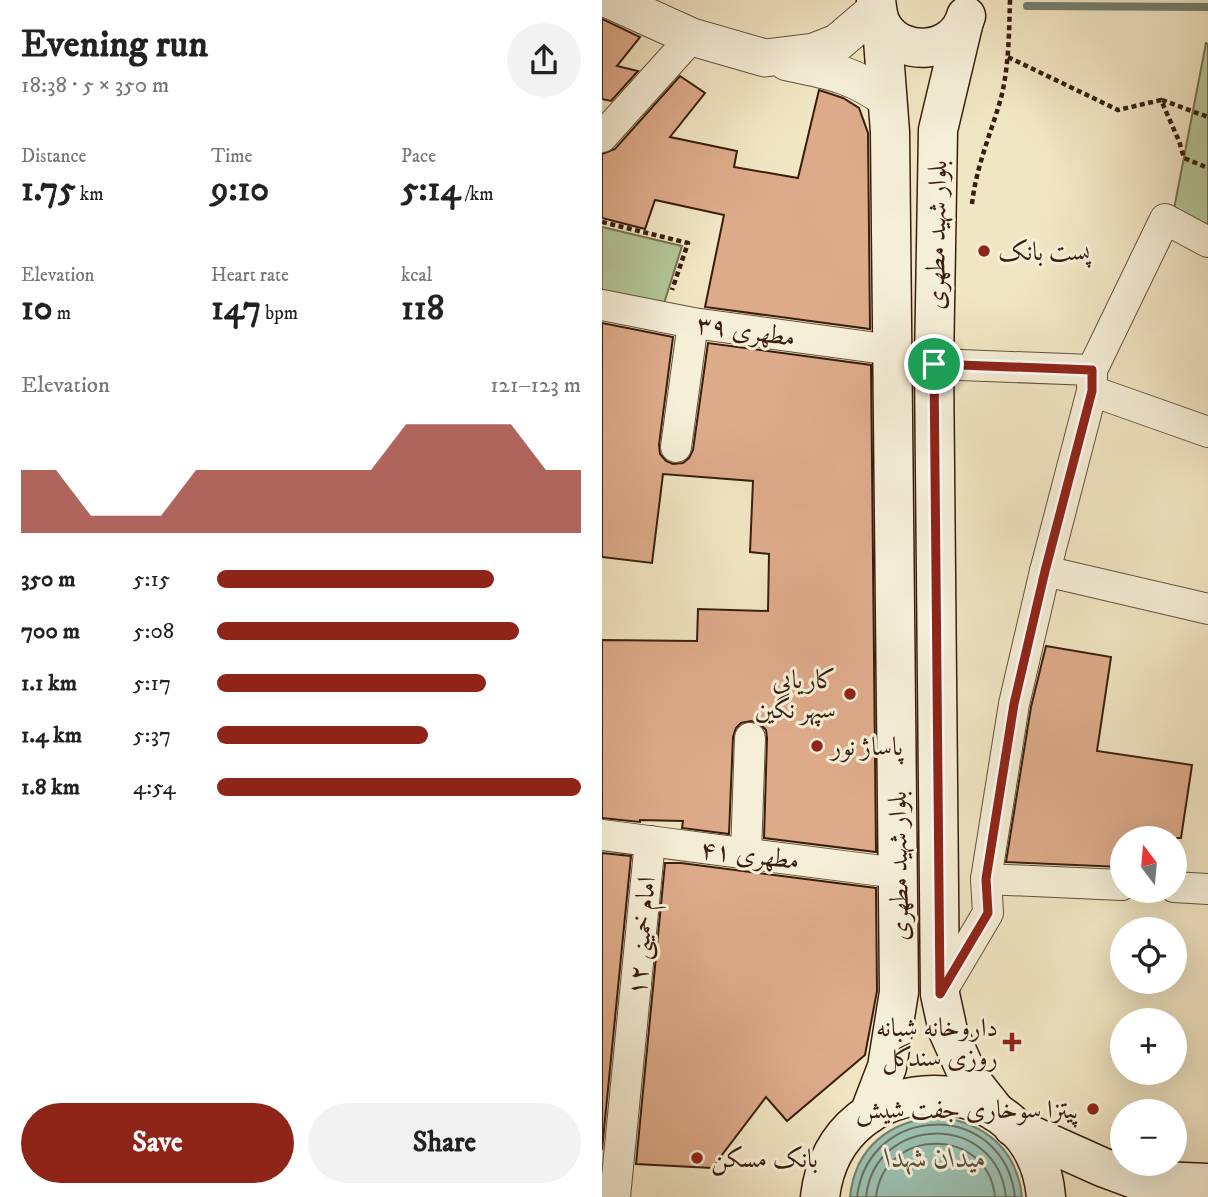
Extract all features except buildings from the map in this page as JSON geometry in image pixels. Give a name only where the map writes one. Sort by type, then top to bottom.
[{"type":"main road","points":[[879,12],[900,43],[923,49],[946,43],[966,12]]},
{"type":"main road","name":"بلوار شهید مطهری","points":[[869,1114],[887,1067],[900,992],[890,132],[879,12]]},
{"type":"main road","name":"بلوار شهید مطهری","points":[[966,12],[938,130],[934,364],[940,994],[948,1031],[969,1077],[1004,1120]]},
{"type":"main road","points":[[820,1197],[826,1171],[836,1149],[850,1130],[886,1104],[922,1094],[961,1097],[1102,1167],[1137,1180],[1208,1182]]},
{"type":"main road","points":[[1004,1120],[1027,1144],[1038,1163],[1046,1197]]},
{"type":"street","points":[[610,0],[692,37],[765,58],[841,74],[865,83],[887,99]]},
{"type":"street","points":[[765,58],[814,52],[837,43],[879,12]]},
{"type":"street","points":[[607,123],[692,37]]},
{"type":"street","points":[[940,994],[988,913],[986,879],[1014,704],[1092,380],[1165,219],[1208,242]]},
{"type":"street","name":"مطهری ۳۹","points":[[602,305],[693,323],[892,350]]},
{"type":"street","points":[[676,447],[693,323]]},
{"type":"street","points":[[934,364],[1092,380],[1208,432]]},
{"type":"street","points":[[1045,571],[1208,609]]},
{"type":"street","points":[[746,853],[750,738]]},
{"type":"street","name":"مطهری ۴۱","points":[[602,835],[898,873]]},
{"type":"street","name":"امام خمینی ۱۲","points":[[615,1197],[650,841]]},
{"type":"street","points":[[986,879],[1110,884]]},
{"type":"street","points":[[1187,888],[1208,889]]},
{"type":"path","points":[[971,210],[974,185],[1001,96],[1009,57],[1010,0]]},
{"type":"path","points":[[1009,57],[1118,110],[1161,100],[1208,117]]},
{"type":"path","points":[[1161,100],[1184,158],[1208,168]]},
{"type":"path","points":[[602,222],[688,243],[662,318]]},
{"type":"shaded area","points":[[1206,43],[1208,44],[1208,232],[1173,214]]},
{"type":"shaded area","points":[[602,227],[682,246],[661,313],[602,301]]},
{"type":"water","name":"میدان شهدا","points":[[939,1117],[971,1125],[996,1141],[1013,1165],[1022,1197],[850,1197],[859,1164],[878,1139],[905,1124]]},
{"type":"waterway","points":[[1027,6],[1208,7]]},
{"type":"place","name":"پست بانک","points":[[984,251]]},
{"type":"place","name":"کاریابی سپهر نگین","points":[[850,694]]},
{"type":"place","name":"پاساژ نور","points":[[817,746]]},
{"type":"place","name":"داروخانه شبانه روزی سندگل","points":[[1012,1042]]},
{"type":"place","name":"پیتزا سوخاری جفت شیش","points":[[1093,1109]]},
{"type":"place","name":"بانک مسکن","points":[[697,1158]]},
{"type":"route","points":[[934,364],[1092,370],[1092,391],[1014,704],[986,879],[988,913],[940,994],[938,789],[934,364]]}]
